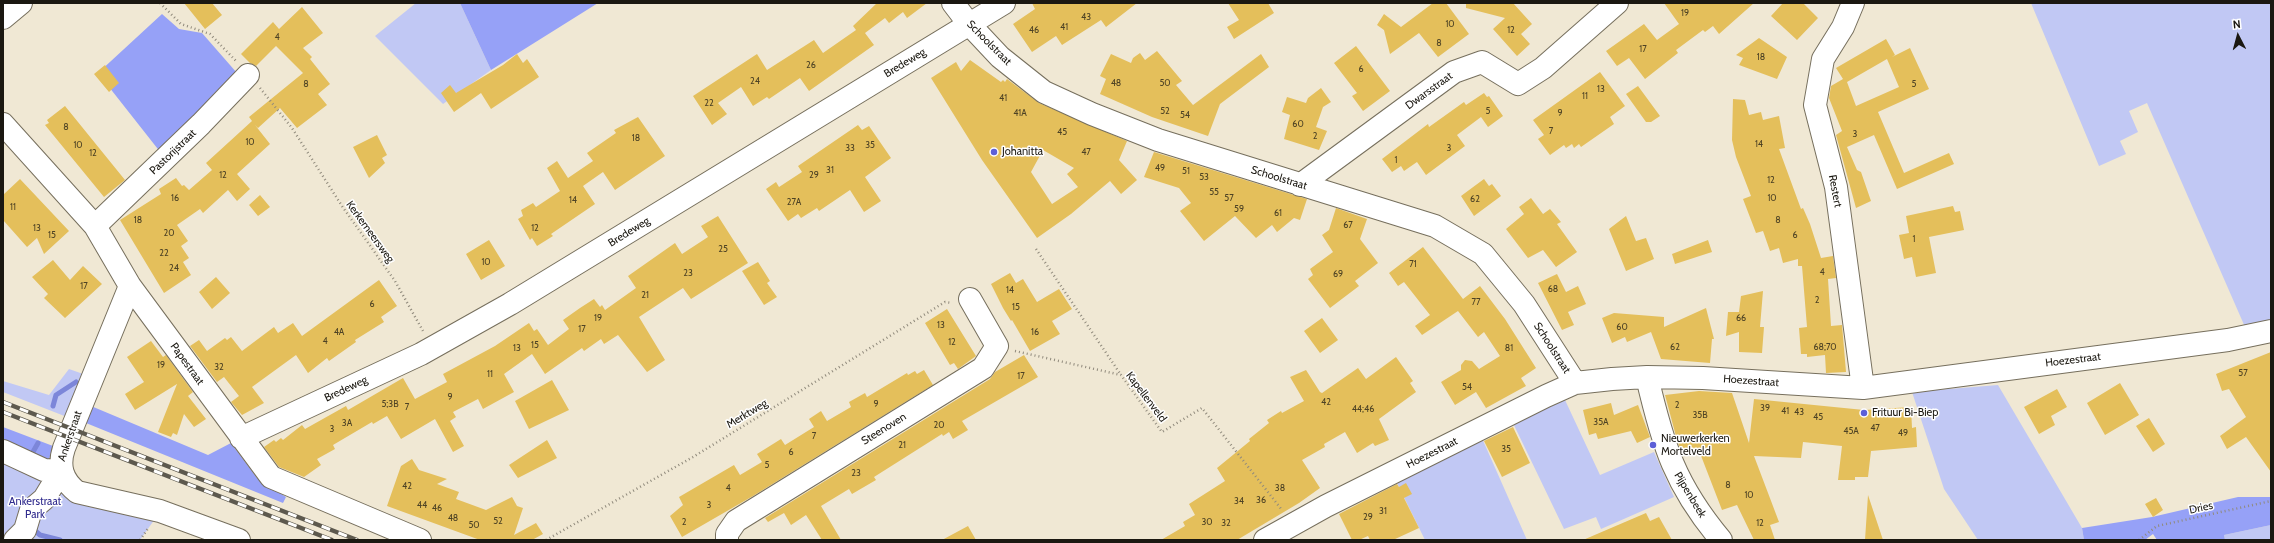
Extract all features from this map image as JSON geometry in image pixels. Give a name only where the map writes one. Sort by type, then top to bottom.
[{"type":"street","points":[[3,18],[21,3]]},
{"type":"street","name":"Schoolstraat","points":[[953,3],[968,24],[1000,57],[1044,92],[1092,114],[1158,140],[1435,226],[1483,254],[1524,304],[1575,383]]},
{"type":"street","name":"Bredeweg","points":[[241,438],[432,347],[510,304],[1004,3]]},
{"type":"street","name":"Dwarsstraat","points":[[1300,185],[1454,72],[1482,62],[1518,84],[1544,68],[1616,3]]},
{"type":"street","name":"Restert","points":[[1853,3],[1843,27],[1823,59],[1815,105],[1836,187],[1863,388]]},
{"type":"street","name":"Pastorijstraat","points":[[95,226],[201,124],[248,75]]},
{"type":"street","name":"Papestraat","points":[[3,124],[95,226],[130,286],[271,478],[420,540]]},
{"type":"street","name":"Ankerstraat","points":[[130,286],[64,448],[60,465],[61,471],[68,486],[77,492],[160,511],[239,540]]},
{"type":"street","points":[[962,301],[997,346]]},
{"type":"street","name":"Hoezestraat","points":[[1265,540],[1293,524],[1546,396],[1575,383],[1647,377],[1703,378],[1863,388],[2228,340],[2271,330]]},
{"type":"street","name":"Steenoven","points":[[727,540],[727,534],[736,521],[983,368],[997,346]]},
{"type":"street","name":"Pijpenbeek","points":[[1647,377],[1661,435],[1677,476],[1699,514],[1722,540]]},
{"type":"street","points":[[3,451],[44,470],[61,471],[44,499],[31,510],[25,530],[15,540]]},
{"type":"path","points":[[160,3],[181,24],[210,34],[248,75]]},
{"type":"path","name":"Kerkemeersweg","points":[[248,75],[292,128],[342,206],[395,281],[432,347]]},
{"type":"path","points":[[1036,249],[1121,375]]},
{"type":"path","name":"Merktweg","points":[[546,540],[693,457],[945,302],[962,301]]},
{"type":"path","name":"Kapellenveld","points":[[997,346],[1121,375],[1162,432],[1202,408],[1293,524]]},
{"type":"path","name":"Dries","points":[[2140,540],[2157,526],[2271,501]]},
{"type":"green space","points":[[416,3],[460,3],[491,70],[443,104],[375,36]]},
{"type":"green space","points":[[2031,3],[2271,3],[2271,320],[2245,327],[2147,103],[2129,111],[2138,132],[2120,141],[2126,154],[2099,166]]},
{"type":"green space","points":[[69,369],[86,375],[67,417],[3,392],[3,381],[49,395]]},
{"type":"green space","points":[[1998,385],[2082,528],[2084,540],[1978,540],[1944,489],[1912,392]]},
{"type":"green space","points":[[1565,400],[1600,475],[1654,452],[1674,497],[1601,529],[1596,517],[1564,529],[1512,421]]},
{"type":"green space","points":[[1481,436],[1527,540],[1425,540],[1396,481]]},
{"type":"green space","name":"Ankerstraat Park","points":[[3,455],[157,516],[140,540],[3,540]]},
{"type":"green space","points":[[2271,525],[2271,540],[2225,540],[2224,535]]},
{"type":"shaded area","points":[[460,3],[598,3],[491,70]]},
{"type":"shaded area","points":[[162,14],[179,29],[202,33],[237,73],[161,153],[98,73]]},
{"type":"shaded area","points":[[91,406],[208,455],[231,443],[257,478],[286,497],[283,503],[86,423]]},
{"type":"shaded area","points":[[3,427],[53,446],[47,466],[3,447]]},
{"type":"shaded area","points":[[2238,497],[2271,497],[2271,525],[2224,535],[2225,540],[2157,540],[2153,534],[2145,540],[2084,540],[2082,528],[2152,517]]},
{"type":"building","points":[[184,3],[212,3],[222,15],[205,29]]},
{"type":"building","points":[[877,3],[927,3],[907,18],[903,12],[889,23],[885,18],[865,33],[874,45],[809,91],[800,78],[769,99],[767,97],[753,106],[741,87],[718,103],[727,114],[712,125],[693,96],[757,54],[767,70],[814,40],[823,53],[856,30],[853,26]]},
{"type":"building","points":[[1032,3],[1137,3],[1106,27],[1101,20],[1062,45],[1056,36],[1032,52],[1013,24],[1035,9]]},
{"type":"building","points":[[1228,3],[1268,3],[1274,13],[1234,39],[1227,27],[1239,20]]},
{"type":"building","points":[[1433,3],[1446,3],[1469,34],[1438,57],[1419,33],[1390,54],[1384,30],[1377,25],[1384,14],[1401,27]]},
{"type":"building","points":[[1466,3],[1513,3],[1532,24],[1521,34],[1530,44],[1517,56],[1493,29],[1505,18],[1466,8]]},
{"type":"building","points":[[1664,3],[1754,3],[1719,34],[1713,26],[1705,32],[1703,30],[1676,50],[1678,53],[1645,79],[1629,58],[1617,66],[1606,51],[1644,24],[1657,40],[1679,24]]},
{"type":"building","points":[[1783,3],[1803,3],[1818,18],[1797,40],[1771,16]]},
{"type":"building","points":[[302,7],[323,33],[303,48],[312,57],[310,59],[330,84],[318,94],[327,105],[297,128],[280,108],[258,128],[255,125],[270,144],[237,174],[250,189],[237,201],[228,190],[203,213],[200,209],[177,225],[188,241],[181,246],[189,258],[183,262],[191,275],[164,293],[120,220],[161,194],[159,189],[176,178],[182,186],[184,185],[189,190],[212,170],[206,163],[252,121],[249,117],[303,73],[276,46],[256,66],[250,63],[241,54],[273,22],[279,29]]},
{"type":"building","points":[[1759,38],[1787,57],[1777,79],[1739,65],[1743,58],[1736,55]]},
{"type":"building","points":[[1886,39],[1895,55],[1892,57],[1910,48],[1929,89],[1878,112],[1904,173],[1949,153],[1954,164],[1897,189],[1874,135],[1847,147],[1857,170],[1861,172],[1871,201],[1856,208],[1836,135],[1842,131],[1829,98],[1831,86],[1843,79],[1836,68]],"holes":[[[1887,59],[1899,87],[1856,106],[1847,82]]]},
{"type":"building","points":[[1356,46],[1390,91],[1363,111],[1352,96],[1357,93],[1334,63]]},
{"type":"building","points":[[1157,51],[1182,81],[1176,85],[1193,105],[1261,54],[1269,67],[1220,104],[1208,136],[1152,117],[1100,94],[1106,79],[1100,76],[1111,54],[1131,63],[1133,58],[1140,53],[1145,60]]},
{"type":"building","points":[[517,54],[523,63],[527,59],[539,77],[491,109],[481,93],[454,112],[441,93],[450,85],[456,93],[503,65]]},
{"type":"building","points":[[970,60],[1001,82],[1003,80],[1005,82],[1007,79],[1039,103],[1127,141],[1119,160],[1137,180],[1121,194],[1110,181],[1071,214],[1037,238],[982,160],[931,78],[956,62],[961,71]],"holes":[[[1043,150],[1074,168],[1067,174],[1078,187],[1052,204],[1031,172]]]},
{"type":"building","points":[[105,65],[119,83],[109,92],[94,74]]},
{"type":"building","points":[[1600,72],[1625,106],[1610,117],[1614,124],[1581,147],[1579,144],[1574,148],[1572,144],[1566,148],[1564,145],[1550,155],[1538,139],[1544,135],[1533,120]]},
{"type":"building","points":[[1638,86],[1660,116],[1651,122],[1646,122],[1626,94]]},
{"type":"building","points":[[1321,88],[1331,102],[1323,107],[1316,127],[1327,131],[1319,150],[1284,139],[1290,115],[1282,112],[1287,97],[1306,103],[1308,98]]},
{"type":"building","points":[[1484,93],[1487,97],[1489,96],[1503,116],[1488,127],[1481,117],[1457,135],[1465,146],[1426,175],[1417,162],[1404,171],[1401,166],[1392,172],[1382,159],[1428,124],[1429,127],[1464,102],[1466,105]]},
{"type":"building","points":[[1733,99],[1745,100],[1749,115],[1761,112],[1763,120],[1779,116],[1785,148],[1779,149],[1801,209],[1803,208],[1810,224],[1821,258],[1833,256],[1836,278],[1828,279],[1831,326],[1842,325],[1846,372],[1826,373],[1825,355],[1807,357],[1807,354],[1801,354],[1799,328],[1807,327],[1802,266],[1798,266],[1798,259],[1783,263],[1779,248],[1770,251],[1763,231],[1756,233],[1743,199],[1751,196],[1736,157],[1732,140]]},
{"type":"building","points":[[65,106],[125,180],[104,197],[45,125],[49,123],[47,120]]},
{"type":"building","points":[[638,117],[665,156],[615,190],[603,172],[583,186],[595,204],[551,234],[553,236],[537,246],[532,238],[530,240],[518,219],[523,216],[521,210],[533,203],[536,207],[560,191],[547,168],[557,161],[568,178],[593,161],[587,153],[616,133],[614,130]]},
{"type":"building","points":[[858,125],[862,130],[869,126],[891,158],[865,177],[881,201],[864,212],[850,190],[819,211],[817,208],[801,218],[798,214],[788,221],[766,189],[776,182],[779,187],[802,172],[798,166]]},
{"type":"building","points":[[377,135],[387,155],[382,158],[385,163],[369,178],[353,147]]},
{"type":"building","points":[[1154,152],[1307,199],[1300,220],[1294,218],[1277,232],[1272,225],[1256,238],[1235,216],[1204,241],[1180,211],[1191,203],[1179,188],[1144,177]]},
{"type":"building","points":[[20,179],[69,231],[44,254],[37,238],[27,247],[3,220],[3,195]]},
{"type":"building","points":[[1484,179],[1489,186],[1492,184],[1501,196],[1474,216],[1461,196]]},
{"type":"building","points":[[260,195],[270,207],[258,216],[249,205]]},
{"type":"building","points":[[1531,198],[1543,214],[1550,209],[1561,222],[1557,224],[1577,252],[1556,267],[1543,250],[1528,258],[1506,229],[1524,214],[1519,207]]},
{"type":"building","points":[[1953,206],[1955,212],[1960,211],[1964,230],[1929,237],[1936,273],[1916,277],[1912,257],[1904,259],[1899,235],[1909,233],[1906,216]]},
{"type":"building","points":[[1336,208],[1367,219],[1360,239],[1378,263],[1355,281],[1359,286],[1330,308],[1308,279],[1313,275],[1310,269],[1333,252],[1322,235],[1329,230]]},
{"type":"building","points":[[718,216],[748,263],[691,299],[683,288],[639,317],[665,360],[647,372],[618,335],[604,344],[601,339],[584,351],[582,348],[545,374],[532,354],[504,374],[514,392],[483,409],[478,399],[453,412],[456,417],[450,421],[464,446],[453,452],[435,419],[401,439],[387,416],[373,424],[372,422],[333,445],[335,449],[317,459],[321,465],[304,477],[279,467],[264,447],[274,440],[276,442],[281,438],[283,440],[302,425],[305,429],[346,406],[348,410],[403,378],[415,399],[447,382],[443,374],[495,346],[529,323],[534,331],[537,329],[548,345],[569,329],[563,320],[594,299],[600,307],[602,305],[605,310],[636,288],[628,276],[675,243],[682,254],[708,237],[701,226]]},
{"type":"building","points":[[1626,216],[1636,241],[1646,238],[1654,259],[1626,271],[1609,229]]},
{"type":"building","points":[[489,240],[505,266],[481,280],[466,254]]},
{"type":"building","points":[[1708,240],[1712,252],[1675,264],[1672,254]]},
{"type":"building","points":[[1423,247],[1463,299],[1480,286],[1505,319],[1536,368],[1521,378],[1526,386],[1486,408],[1476,392],[1455,405],[1441,382],[1461,370],[1461,365],[1465,360],[1472,361],[1479,369],[1500,356],[1484,332],[1478,337],[1458,311],[1422,335],[1415,326],[1430,315],[1404,282],[1398,286],[1389,273]]},
{"type":"building","points":[[53,260],[70,280],[83,266],[102,284],[65,318],[44,298],[48,294],[32,277]]},
{"type":"building","points":[[758,262],[770,281],[767,283],[777,297],[764,305],[742,271]]},
{"type":"building","points":[[1010,273],[1016,283],[1023,279],[1037,302],[1059,289],[1072,309],[1052,321],[1060,334],[1030,351],[1012,320],[1011,321],[1003,308],[991,284]]},
{"type":"building","points":[[1557,274],[1566,292],[1578,286],[1586,304],[1568,312],[1574,325],[1562,330],[1538,283]]},
{"type":"building","points":[[216,277],[230,293],[212,309],[199,292]]},
{"type":"building","points":[[379,280],[397,306],[381,317],[384,322],[355,340],[356,342],[329,361],[327,358],[308,373],[296,355],[252,387],[264,403],[242,415],[231,402],[239,396],[224,377],[217,382],[190,346],[199,340],[207,351],[225,338],[227,340],[231,337],[242,351],[274,327],[278,333],[293,323],[302,336]]},
{"type":"building","points":[[1763,291],[1760,327],[1764,327],[1762,353],[1739,352],[1739,332],[1726,336],[1728,312],[1739,312],[1741,296]]},
{"type":"building","points":[[1706,308],[1714,339],[1712,339],[1710,363],[1661,359],[1651,332],[1627,342],[1625,337],[1612,343],[1602,318],[1614,313],[1664,317],[1664,327]]},
{"type":"building","points":[[947,309],[976,356],[958,369],[954,363],[950,365],[925,323]]},
{"type":"building","points":[[1322,318],[1338,340],[1320,353],[1304,331]]},
{"type":"building","points":[[151,341],[163,357],[166,355],[193,392],[188,396],[206,419],[194,427],[184,414],[177,435],[173,433],[171,437],[158,432],[177,384],[135,410],[125,394],[144,382],[127,357]]},
{"type":"building","points":[[2271,352],[2271,472],[2246,437],[2227,449],[2220,436],[2246,417],[2229,389],[2222,391],[2216,374]]},
{"type":"building","points":[[1024,355],[1038,377],[962,421],[968,430],[953,439],[949,432],[943,436],[942,434],[874,477],[876,480],[852,494],[849,489],[821,506],[841,540],[822,540],[806,515],[791,525],[784,513],[768,522],[765,518],[990,379],[995,372]]},
{"type":"building","points":[[1396,357],[1413,381],[1410,383],[1416,392],[1379,419],[1389,440],[1375,446],[1373,443],[1357,453],[1345,432],[1324,444],[1325,447],[1302,460],[1320,488],[1299,503],[1237,540],[1161,540],[1185,526],[1183,522],[1195,515],[1189,504],[1225,481],[1217,468],[1269,423],[1267,420],[1281,411],[1282,413],[1304,401],[1290,377],[1306,370],[1322,393],[1358,368],[1366,379]]},
{"type":"building","points":[[924,370],[933,385],[753,496],[682,537],[670,516],[683,505],[679,497],[734,465],[740,475],[762,462],[757,454],[781,439],[785,445],[814,427],[809,419],[821,411],[827,421],[851,407],[849,402],[865,393],[867,397],[907,373],[908,375],[915,371],[917,374]]},
{"type":"building","points":[[552,380],[569,410],[529,429],[515,401]]},
{"type":"building","points":[[2120,383],[2139,415],[2105,435],[2087,403]]},
{"type":"building","points":[[2057,389],[2067,407],[2051,416],[2055,425],[2039,434],[2024,407]]},
{"type":"building","points":[[1699,391],[1732,393],[1749,443],[1754,399],[1864,410],[1911,407],[1912,428],[1916,427],[1917,447],[1871,451],[1868,477],[1855,477],[1855,480],[1838,480],[1842,446],[1803,442],[1801,458],[1754,456],[1779,522],[1770,525],[1775,540],[1754,540],[1737,505],[1722,510],[1698,448],[1682,454],[1665,395]]},
{"type":"building","points":[[1611,403],[1614,415],[1638,405],[1650,437],[1637,443],[1631,431],[1598,439],[1596,433],[1589,435],[1583,410]]},
{"type":"building","points":[[2149,418],[2165,444],[2153,452],[2136,426]]},
{"type":"building","points":[[1513,427],[1530,463],[1502,477],[1484,441]]},
{"type":"building","points":[[547,440],[557,458],[518,478],[509,465]]},
{"type":"building","points":[[412,459],[419,470],[447,479],[437,484],[459,492],[456,499],[486,510],[512,497],[517,506],[523,508],[514,535],[536,523],[543,534],[532,540],[480,540],[387,506],[401,466]]},
{"type":"building","points":[[1406,483],[1412,494],[1404,498],[1419,528],[1393,540],[1370,540],[1368,536],[1359,540],[1352,540],[1339,514],[1397,484],[1399,487]]},
{"type":"building","points":[[1868,495],[1883,540],[1865,540]]},
{"type":"building","points":[[2156,498],[2163,510],[2153,517],[2145,504]]},
{"type":"building","points":[[1646,513],[1650,521],[1659,517],[1672,540],[1583,540]]},
{"type":"building","points":[[968,526],[976,540],[942,540]]},
{"type":"waterway","points":[[53,406],[56,395],[76,382]]},
{"type":"waterway","points":[[29,459],[38,443]]},
{"type":"waterway","points":[[32,528],[40,535],[60,540]]},
{"type":"railway","points":[[3,402],[357,540]]},
{"type":"railway","points":[[3,412],[332,540]]},
{"type":"place","name":"Johanitta","points":[[994,152]]},
{"type":"place","name":"Frituur Bi-Biep","points":[[1864,413]]},
{"type":"place","name":"Nieuwerkerken Mortelveld","points":[[1653,445]]}]
